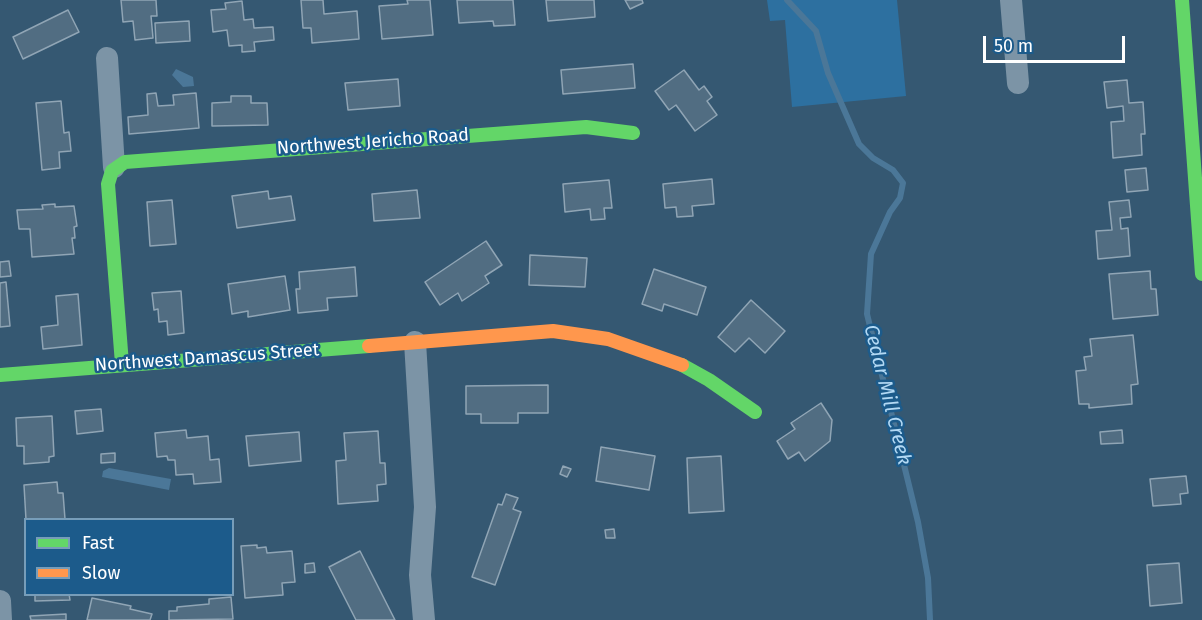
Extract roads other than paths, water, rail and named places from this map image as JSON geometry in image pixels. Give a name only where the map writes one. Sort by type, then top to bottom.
[{"type":"street","points":[[1011,0],[1018,83]]},
{"type":"street","points":[[1182,0],[1202,274]]},
{"type":"street","points":[[107,58],[114,167],[108,184],[122,364]]},
{"type":"street","name":"Northwest Jericho Road","points":[[114,167],[130,160],[586,127],[633,133]]},
{"type":"street","name":"Northwest Damascus Street","points":[[0,375],[553,331],[581,333],[645,349],[681,362],[704,375],[755,412]]},
{"type":"street","points":[[415,342],[425,507],[420,575],[424,620]]},
{"type":"street","points":[[0,601],[1,620]]},
{"type":"waterway","name":"Cedar Mill Creek","points":[[787,0],[816,31],[828,73],[859,144],[873,158],[893,170],[903,183],[900,198],[890,212],[871,254],[867,314],[918,522],[928,578],[930,620]]}]
